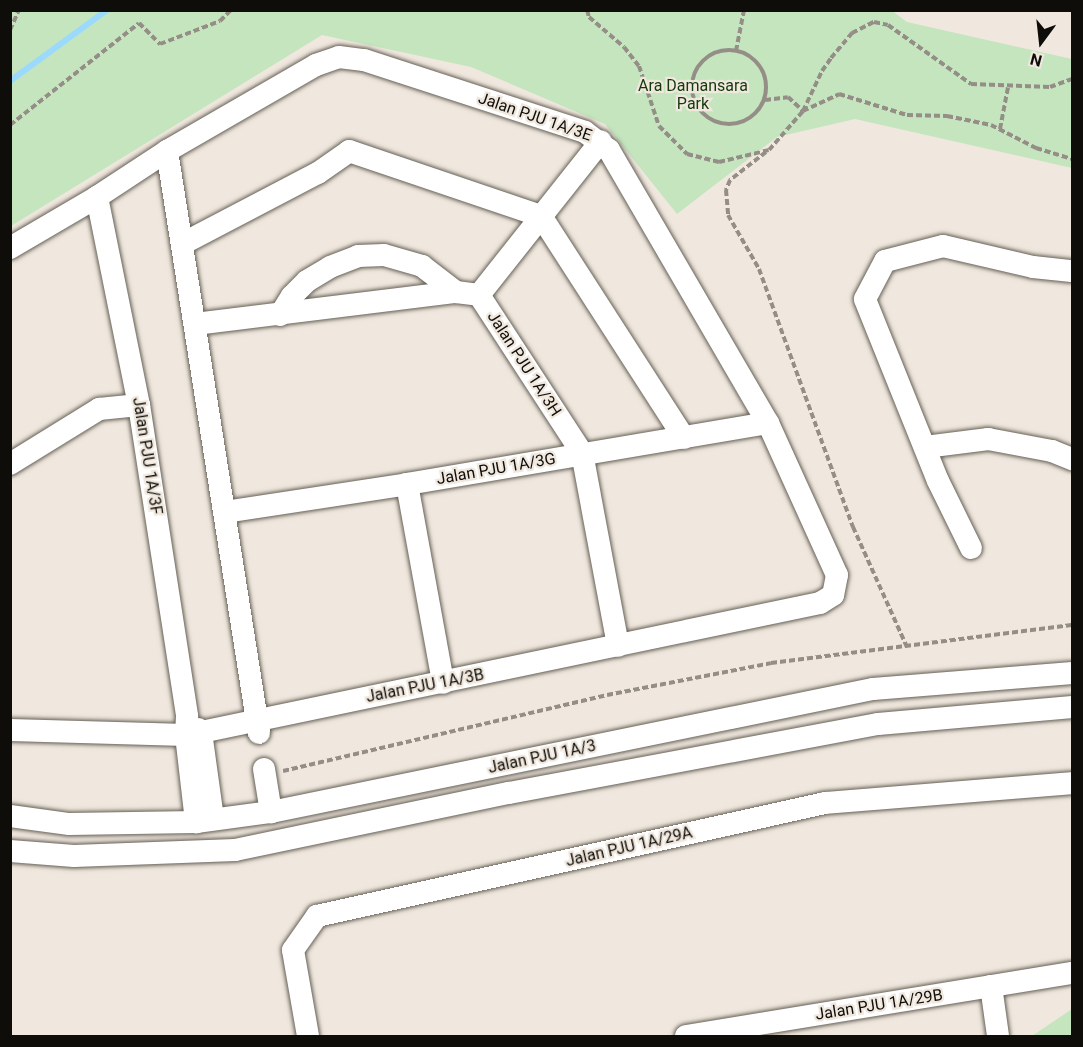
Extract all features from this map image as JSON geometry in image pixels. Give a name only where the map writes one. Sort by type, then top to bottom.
[{"type":"street","name":"Jalan PJU 1A/3E","points":[[10,248],[97,197],[167,151],[316,65],[339,57],[364,60],[585,132],[601,141],[609,150],[768,423],[837,574],[833,595]]},
{"type":"street","points":[[479,295],[601,141]]},
{"type":"street","points":[[167,151],[259,727]]},
{"type":"street","points":[[182,244],[318,173],[349,151],[541,216],[684,438]]},
{"type":"street","name":"Jalan PJU 1A/3F","points":[[97,197],[139,405],[205,820]]},
{"type":"street","points":[[971,548],[938,482],[865,299],[885,261],[943,246],[1033,267],[1072,271]]},
{"type":"street","name":"Jalan PJU 1A/3H","points":[[280,315],[292,296],[307,281],[330,267],[358,256],[384,255],[422,266],[456,292]]},
{"type":"street","name":"Jalan PJU 1A/3H","points":[[195,324],[456,292],[479,295],[582,453]]},
{"type":"street","points":[[10,464],[99,409],[139,405]]},
{"type":"street","name":"Jalan PJU 1A/3G","points":[[225,512],[407,484],[768,423]]},
{"type":"street","points":[[925,447],[988,439],[1052,451],[1072,459]]},
{"type":"street","points":[[582,453],[618,646]]},
{"type":"street","points":[[407,484],[443,683]]},
{"type":"street","name":"Jalan PJU 1A/3B","points":[[10,730],[259,727],[443,683],[820,603],[833,595]]},
{"type":"street","name":"Jalan PJU 1A/3","points":[[10,816],[69,824],[205,820],[271,812],[873,689],[1072,674]]},
{"type":"street","name":"Jalan PJU 1A/3","points":[[10,850],[74,856],[235,850],[509,793],[878,724],[1072,707]]},
{"type":"street","points":[[264,772],[271,812]]},
{"type":"street","name":"Jalan PJU 1A/29A","points":[[308,1036],[293,950],[317,916],[825,803],[1072,783]]},
{"type":"street","name":"Jalan PJU 1A/29B","points":[[686,1036],[1072,973]]},
{"type":"street","points":[[991,986],[998,1036]]},
{"type":"path","points":[[10,30],[19,10]]},
{"type":"path","points":[[10,125],[140,22],[160,44],[220,21],[231,10]]},
{"type":"path","points":[[587,10],[590,17],[624,47],[639,66],[659,126],[687,154],[719,162],[769,150]]},
{"type":"path","points":[[736,51],[744,10]]},
{"type":"path","points":[[907,647],[853,527],[759,269],[728,215],[726,190],[730,180],[769,150],[803,111],[822,71],[852,33],[874,22],[888,25],[971,84],[1050,87],[1072,79]]},
{"type":"path","points":[[736,51],[752,57],[765,76],[765,99],[750,118],[728,124],[706,116],[697,106],[692,88],[696,69],[704,59],[715,52],[736,51]]},
{"type":"path","points":[[999,129],[1008,87]]},
{"type":"path","points":[[803,111],[839,94],[907,115],[947,116],[999,129],[1036,147],[1072,159]]},
{"type":"path","points":[[765,99],[788,97],[803,111]]},
{"type":"path","points":[[264,772],[607,695],[771,663],[1072,625]]},
{"type":"green space","name":"Ara Damansara Park","points":[[891,10],[907,22],[1072,59],[1072,168],[855,119],[777,137],[677,214],[605,124],[471,67],[322,35],[11,226],[11,11]]},
{"type":"green space","points":[[1072,1009],[1072,1036],[1032,1036]]},
{"type":"waterway","points":[[10,81],[107,10]]}]
